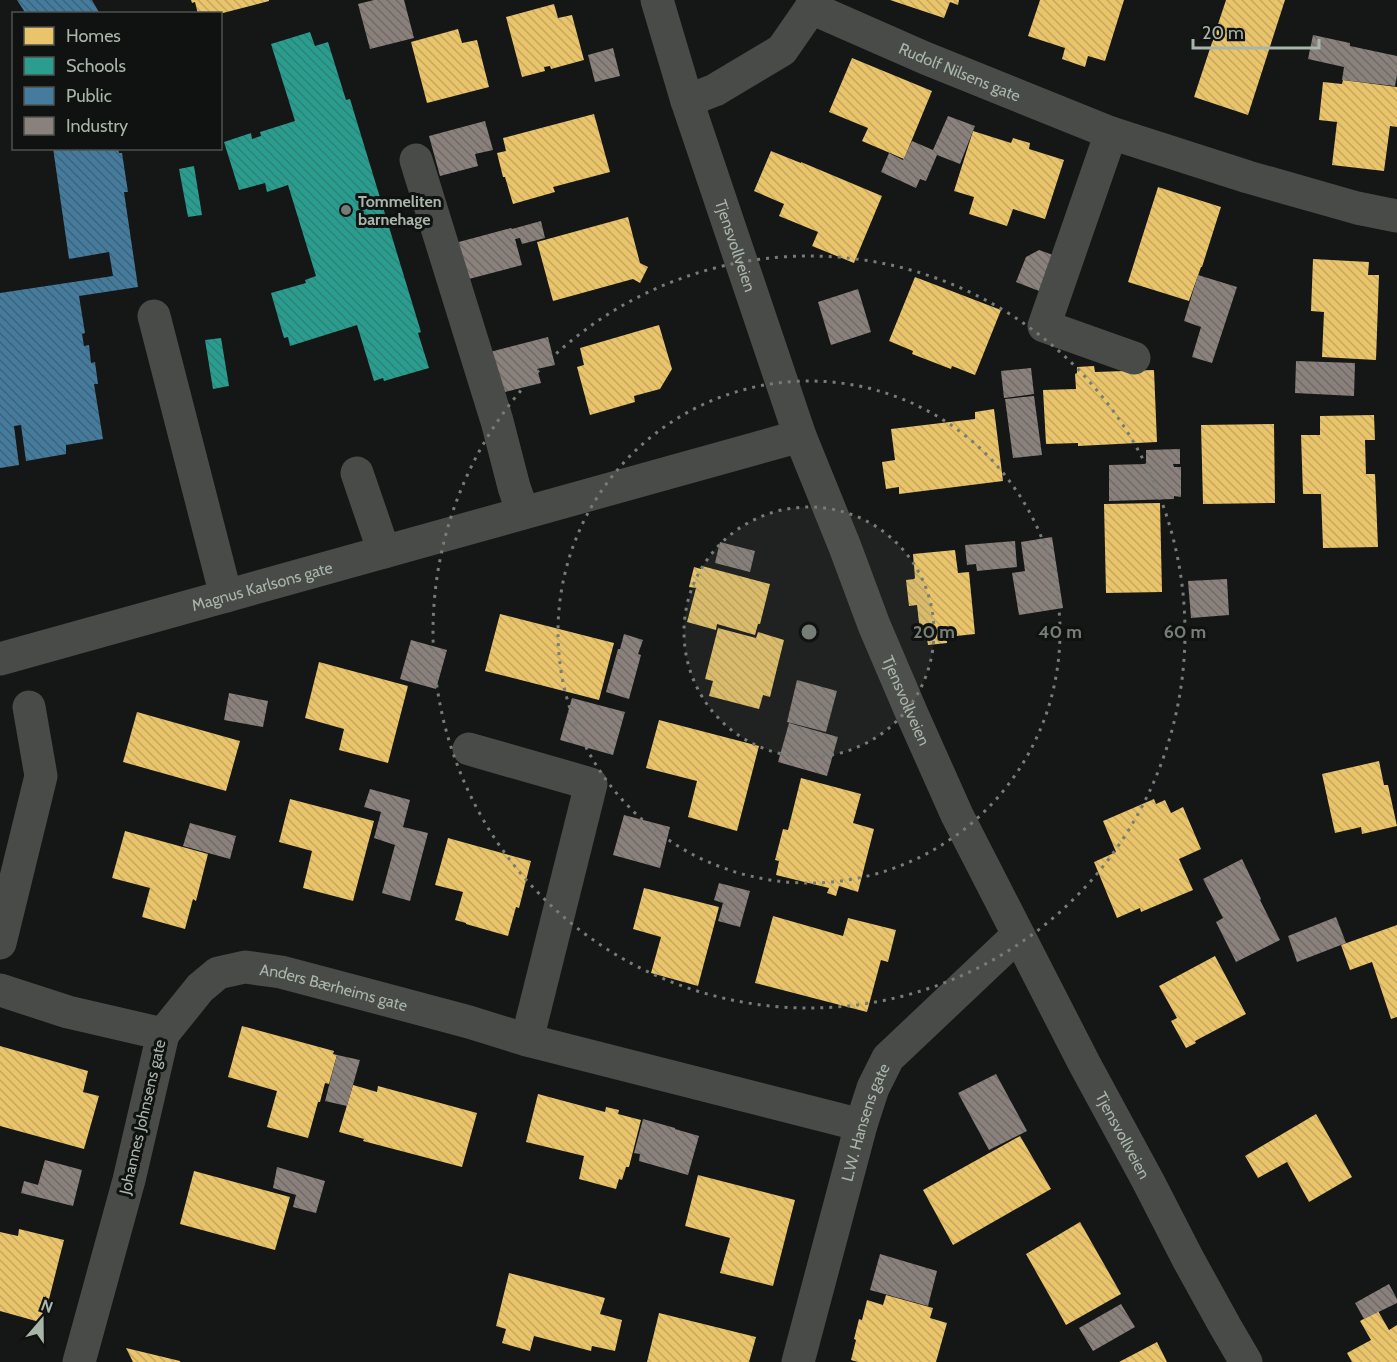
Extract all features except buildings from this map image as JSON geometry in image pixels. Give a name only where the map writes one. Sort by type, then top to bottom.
[{"type":"street","name":"Tjensvollveien","points":[[657,0],[687,101],[800,436],[874,625],[912,714],[957,815],[1018,935],[1188,1258],[1246,1362]]},
{"type":"street","points":[[687,101],[715,90],[782,50],[812,4]]},
{"type":"street","name":"Rudolf Nilsens gate","points":[[812,4],[925,58],[1111,133],[1248,177],[1357,208],[1397,216]]},
{"type":"street","points":[[1111,133],[1044,326],[1134,358]]},
{"type":"street","points":[[416,160],[497,421],[523,513]]},
{"type":"street","points":[[154,316],[226,596]]},
{"type":"street","name":"Magnus Karlsons gate","points":[[0,659],[800,436]]},
{"type":"street","points":[[357,472],[384,552]]},
{"type":"street","points":[[0,943],[41,776],[29,707]]},
{"type":"street","points":[[469,749],[591,784],[527,1040]]},
{"type":"street","name":"L.W. Hansens gate","points":[[798,1362],[861,1125],[873,1088],[888,1058],[1018,935]]},
{"type":"street","name":"Anders Bærheims gate","points":[[163,1034],[200,988],[218,973],[245,967],[281,972],[469,1022],[527,1040],[861,1125]]},
{"type":"street","name":"Johannes Johnsens gate","points":[[0,990],[68,1012],[163,1034],[126,1191],[79,1362]]},
{"type":"place","name":"Tommeliten barnehage","points":[[346,210]]}]
